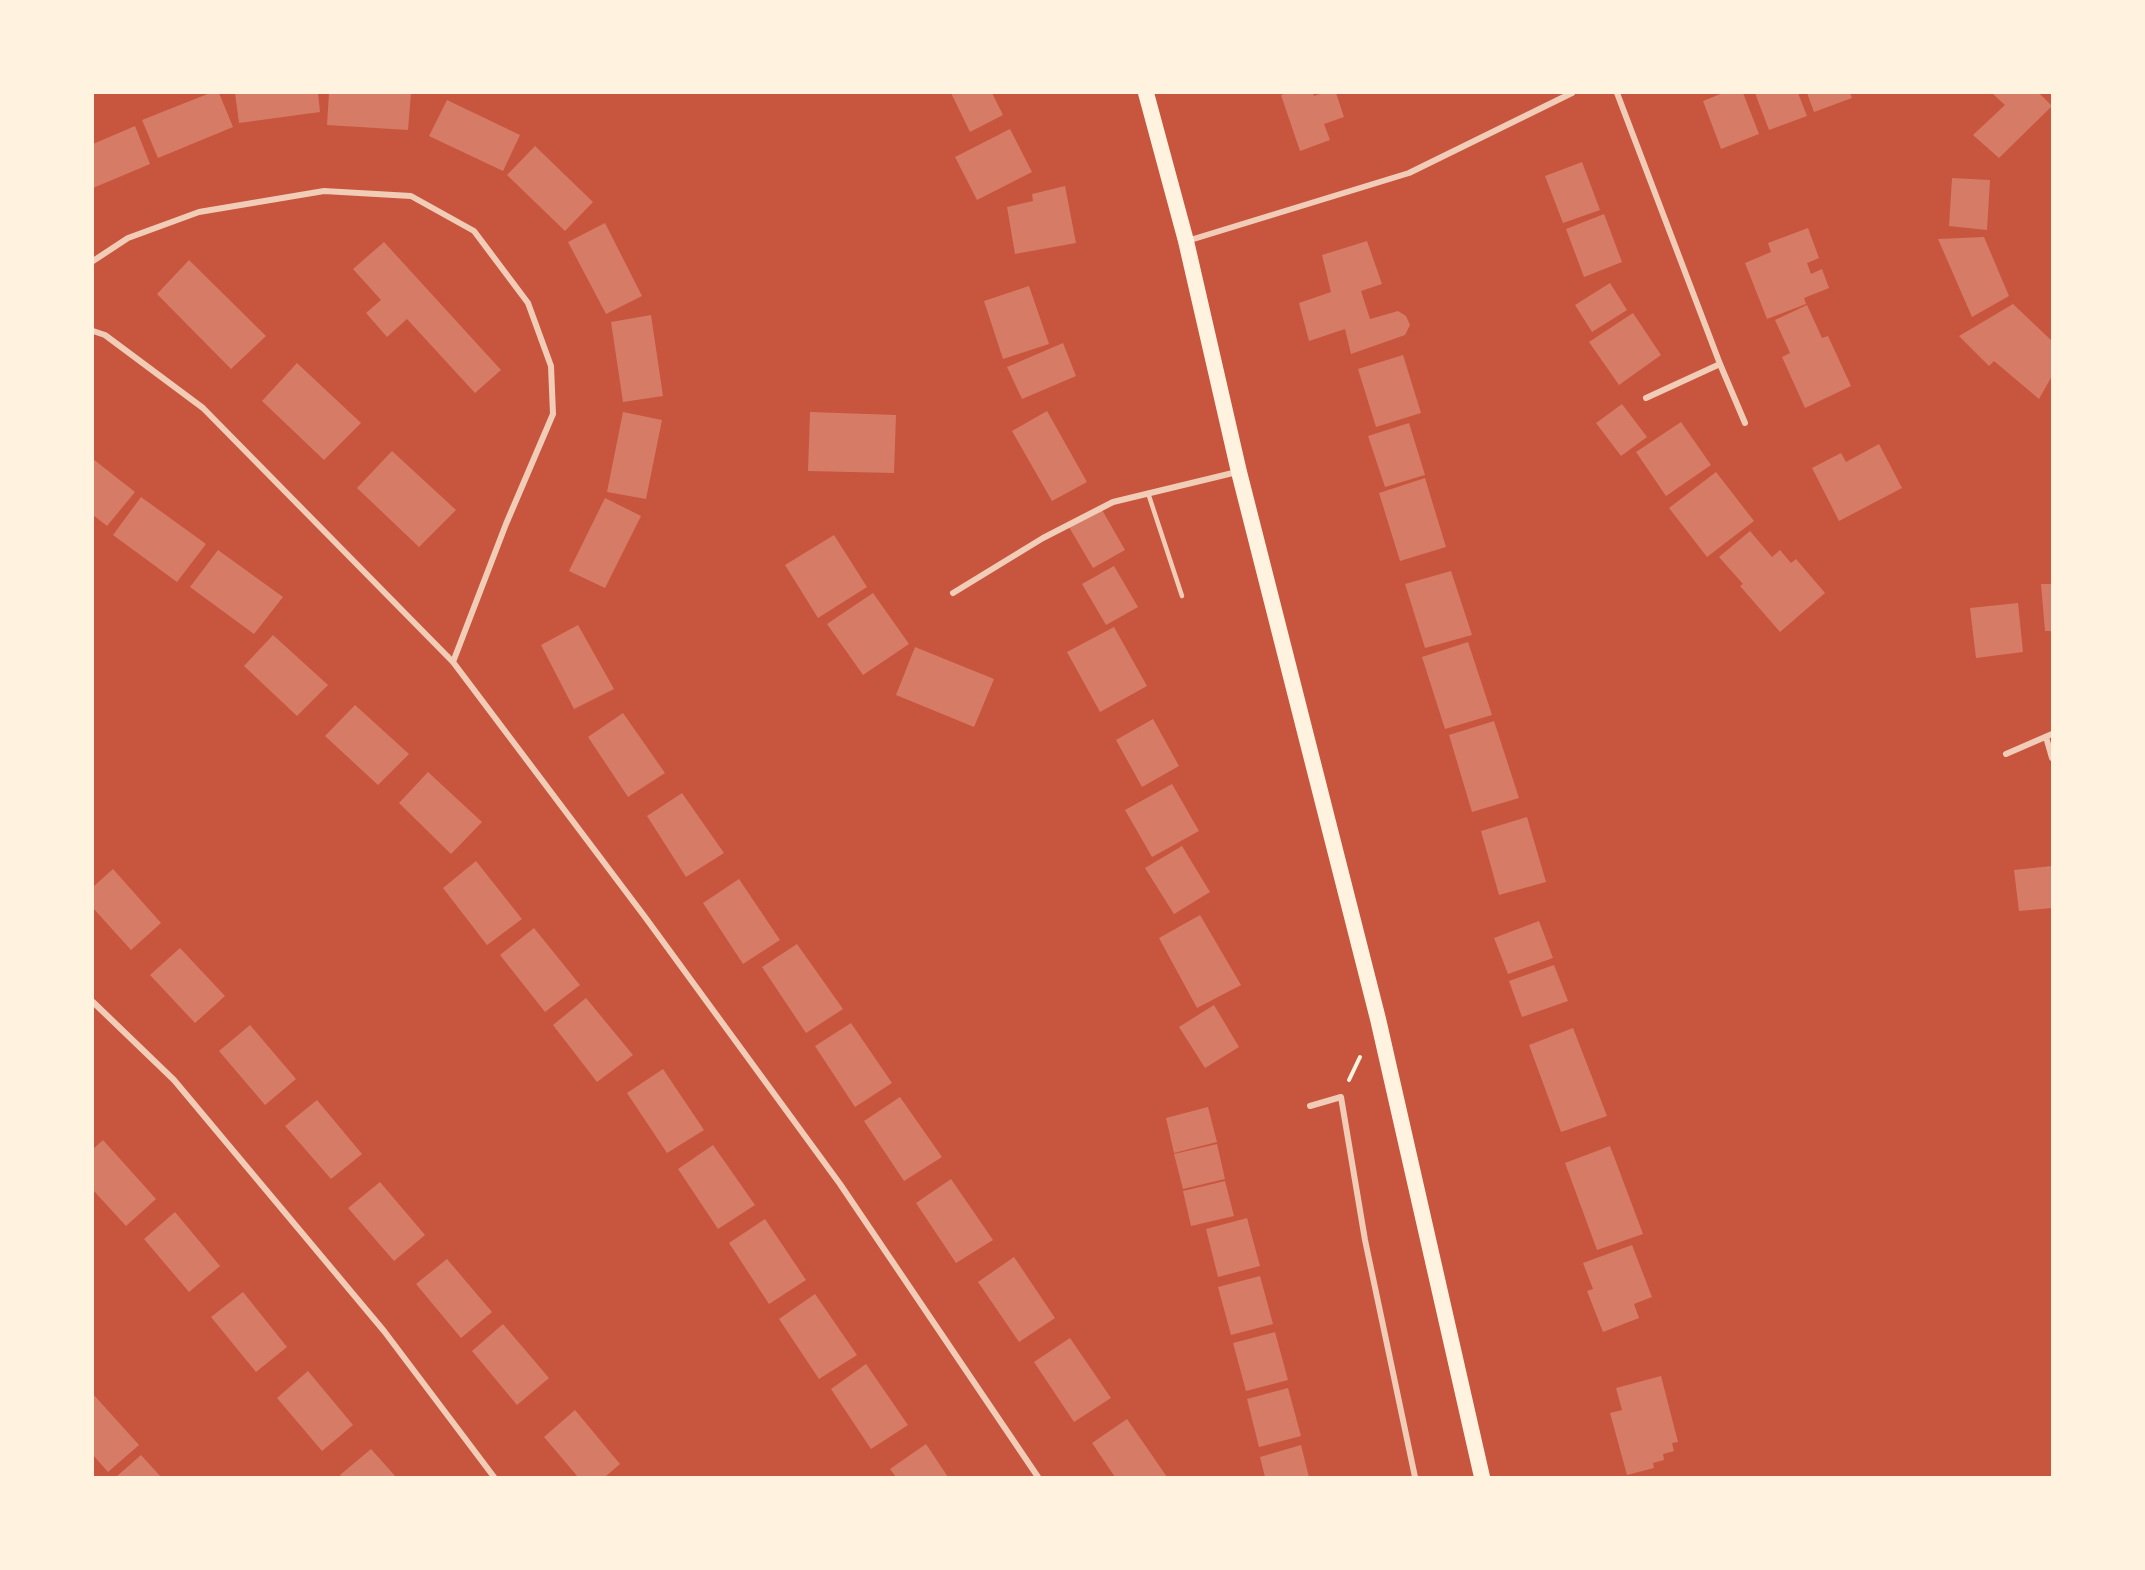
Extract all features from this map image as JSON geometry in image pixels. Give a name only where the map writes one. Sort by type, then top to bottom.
[{"type":"highway","points":[[1146,93],[1186,241],[1239,472],[1378,1019],[1482,1477]]},
{"type":"street","points":[[1186,241],[1409,173],[1572,93]]},
{"type":"street","points":[[1617,93],[1720,364],[1745,423]]},
{"type":"street","points":[[93,261],[128,238],[199,212],[324,191],[411,196],[474,231],[528,303],[550,366],[553,414],[506,524],[453,662]]},
{"type":"street","points":[[93,331],[105,335],[203,408],[453,662],[645,917],[840,1184],[1038,1477]]},
{"type":"street","points":[[1646,398],[1720,364]]},
{"type":"street","points":[[953,593],[1043,538],[1113,502],[1239,472]]},
{"type":"street","points":[[2006,754],[2049,736],[2052,758]]},
{"type":"street","points":[[93,1002],[174,1080],[384,1331],[494,1477]]},
{"type":"street","points":[[1310,1106],[1341,1096],[1365,1240],[1415,1477]]},
{"type":"lane","points":[[1148,493],[1182,596]]},
{"type":"building","points":[[210,93],[219,93],[233,127],[158,158],[142,120]]},
{"type":"building","points":[[235,93],[318,93],[320,112],[239,123]]},
{"type":"building","points":[[329,93],[411,93],[408,130],[327,125]]},
{"type":"building","points":[[951,93],[992,93],[1003,115],[970,132]]},
{"type":"building","points":[[1313,93],[1314,96],[1336,93],[1344,117],[1324,124],[1330,140],[1300,151],[1281,95]]},
{"type":"building","points":[[1723,93],[1743,93],[1759,134],[1721,149],[1703,101]]},
{"type":"building","points":[[1755,93],[1798,93],[1807,116],[1769,130]]},
{"type":"building","points":[[1807,93],[1850,93],[1852,98],[1814,112]]},
{"type":"building","points":[[1992,93],[2039,93],[2052,106],[1999,158],[1973,135],[2005,105]]},
{"type":"building","points":[[447,100],[520,135],[503,171],[429,136]]},
{"type":"building","points":[[135,126],[150,164],[93,188],[93,144]]},
{"type":"building","points":[[1010,129],[1032,172],[977,200],[955,157]]},
{"type":"building","points":[[535,146],[593,202],[565,231],[507,175]]},
{"type":"building","points":[[1582,162],[1600,210],[1563,223],[1545,176]]},
{"type":"building","points":[[1952,178],[1990,180],[1987,230],[1949,226]]},
{"type":"building","points":[[1065,186],[1076,243],[1015,254],[1007,207],[1033,201],[1032,194]]},
{"type":"building","points":[[1604,214],[1622,262],[1584,277],[1566,229]]},
{"type":"building","points":[[605,223],[642,296],[606,314],[568,242]]},
{"type":"building","points":[[1808,228],[1819,258],[1807,263],[1811,274],[1822,269],[1829,288],[1804,298],[1806,304],[1767,319],[1745,263],[1771,252],[1768,243]]},
{"type":"building","points":[[1984,237],[2009,296],[1972,317],[1938,239]]},
{"type":"building","points":[[1367,241],[1382,284],[1361,291],[1370,319],[1398,311],[1406,316],[1410,325],[1405,335],[1351,354],[1345,329],[1309,341],[1299,303],[1331,292],[1322,255]]},
{"type":"building","points":[[384,242],[501,370],[475,393],[407,319],[387,337],[366,313],[381,300],[353,269]]},
{"type":"building","points":[[189,260],[266,336],[231,369],[157,294]]},
{"type":"building","points":[[1610,283],[1627,310],[1592,332],[1575,305]]},
{"type":"building","points":[[1029,286],[1049,344],[1003,359],[984,301]]},
{"type":"building","points":[[2013,304],[2052,341],[2052,376],[2039,399],[1994,361],[1989,366],[1959,336]]},
{"type":"building","points":[[1807,305],[1822,338],[1828,336],[1851,386],[1805,408],[1782,357],[1790,353],[1775,320]]},
{"type":"building","points":[[1633,313],[1661,355],[1619,385],[1589,342]]},
{"type":"building","points":[[651,315],[663,396],[623,402],[611,322]]},
{"type":"building","points":[[1063,343],[1076,376],[1022,399],[1007,367]]},
{"type":"building","points":[[1403,355],[1421,413],[1376,427],[1358,369]]},
{"type":"building","points":[[297,363],[361,423],[324,460],[262,401]]},
{"type":"building","points":[[1622,404],[1647,437],[1621,456],[1596,423]]},
{"type":"building","points":[[1047,411],[1087,482],[1052,501],[1012,431]]},
{"type":"building","points":[[623,412],[662,420],[646,499],[607,492]]},
{"type":"building","points":[[810,412],[896,415],[894,473],[808,471]]},
{"type":"building","points":[[1681,422],[1711,465],[1666,496],[1636,452]]},
{"type":"building","points":[[1409,423],[1425,475],[1385,487],[1368,436]]},
{"type":"building","points":[[1879,444],[1902,488],[1839,521],[1812,468],[1841,453],[1846,462]]},
{"type":"building","points":[[392,451],[456,510],[419,547],[357,488]]},
{"type":"building","points":[[93,459],[135,492],[107,526],[93,515]]},
{"type":"building","points":[[1716,472],[1754,521],[1707,557],[1669,508]]},
{"type":"building","points":[[1425,478],[1446,547],[1400,561],[1379,493]]},
{"type":"building","points":[[141,497],[206,544],[177,582],[113,535]]},
{"type":"building","points":[[605,498],[641,516],[605,588],[569,571]]},
{"type":"building","points":[[1101,508],[1125,550],[1093,568],[1069,527]]},
{"type":"building","points":[[1750,531],[1772,557],[1780,550],[1791,563],[1796,559],[1825,593],[1780,632],[1740,586],[1743,584],[1719,557]]},
{"type":"building","points":[[834,535],[867,587],[818,618],[785,565]]},
{"type":"building","points":[[218,550],[283,597],[254,634],[190,587]]},
{"type":"building","points":[[1114,566],[1138,607],[1106,625],[1082,584]]},
{"type":"building","points":[[1451,571],[1472,635],[1425,648],[1405,584]]},
{"type":"building","points":[[2041,584],[2052,584],[2052,631],[2045,631]]},
{"type":"building","points":[[873,593],[909,644],[863,675],[827,624]]},
{"type":"building","points":[[2018,603],[2023,652],[1976,658],[1970,608]]},
{"type":"building","points":[[578,625],[614,689],[574,709],[541,645]]},
{"type":"building","points":[[1114,627],[1147,686],[1100,712],[1067,652]]},
{"type":"building","points":[[273,635],[328,685],[297,716],[244,666]]},
{"type":"building","points":[[1468,642],[1492,715],[1445,729],[1422,657]]},
{"type":"building","points":[[915,647],[994,679],[974,727],[896,695]]},
{"type":"building","points":[[355,705],[409,754],[378,785],[325,736]]},
{"type":"building","points":[[623,713],[665,773],[628,797],[588,737]]},
{"type":"building","points":[[1153,719],[1179,766],[1142,787],[1116,740]]},
{"type":"building","points":[[1494,721],[1519,798],[1472,812],[1449,735]]},
{"type":"building","points":[[428,772],[482,822],[451,854],[399,803]]},
{"type":"building","points":[[1172,784],[1199,831],[1152,857],[1125,810]]},
{"type":"building","points":[[682,793],[724,853],[686,877],[647,816]]},
{"type":"building","points":[[1527,817],[1546,882],[1499,895],[1481,831]]},
{"type":"building","points":[[1182,846],[1210,892],[1174,914],[1145,868]]},
{"type":"building","points":[[476,861],[522,919],[487,945],[443,888]]},
{"type":"building","points":[[2052,866],[2052,908],[2019,911],[2014,870]]},
{"type":"building","points":[[113,869],[161,923],[131,950],[93,908],[93,887]]},
{"type":"building","points":[[739,879],[780,940],[743,964],[703,903]]},
{"type":"building","points":[[1200,915],[1241,985],[1197,1008],[1159,938]]},
{"type":"building","points":[[1539,921],[1553,958],[1508,974],[1494,938]]},
{"type":"building","points":[[534,928],[580,985],[545,1012],[500,955]]},
{"type":"building","points":[[797,944],[843,1009],[806,1033],[762,967]]},
{"type":"building","points":[[180,948],[225,996],[195,1023],[150,975]]},
{"type":"building","points":[[1554,965],[1568,1001],[1522,1017],[1509,981]]},
{"type":"building","points":[[586,998],[633,1055],[597,1082],[553,1025]]},
{"type":"building","points":[[1214,1005],[1239,1047],[1205,1068],[1179,1027]]},
{"type":"building","points":[[851,1023],[892,1083],[855,1107],[815,1046]]},
{"type":"building","points":[[250,1025],[296,1079],[265,1105],[219,1051]]},
{"type":"building","points":[[1573,1028],[1607,1116],[1561,1132],[1529,1045]]},
{"type":"building","points":[[663,1069],[704,1130],[667,1153],[627,1093]]},
{"type":"building","points":[[900,1097],[942,1157],[904,1181],[864,1121]]},
{"type":"building","points":[[317,1100],[362,1154],[331,1179],[285,1126]]},
{"type":"building","points":[[1208,1107],[1217,1142],[1174,1153],[1166,1118]]},
{"type":"building","points":[[103,1140],[156,1199],[126,1226],[93,1190],[93,1149]]},
{"type":"building","points":[[1217,1144],[1225,1179],[1183,1189],[1174,1154]]},
{"type":"building","points":[[713,1145],[755,1205],[718,1229],[678,1169]]},
{"type":"building","points":[[1610,1146],[1643,1234],[1597,1250],[1565,1163]]},
{"type":"building","points":[[951,1179],[993,1240],[956,1263],[916,1203]]},
{"type":"building","points":[[1225,1181],[1234,1216],[1191,1226],[1183,1191]]},
{"type":"building","points":[[380,1182],[425,1235],[394,1261],[348,1208]]},
{"type":"building","points":[[175,1212],[220,1266],[189,1292],[144,1239]]},
{"type":"building","points":[[1247,1218],[1260,1266],[1218,1277],[1206,1229]]},
{"type":"building","points":[[765,1219],[806,1280],[769,1304],[729,1243]]},
{"type":"building","points":[[1632,1245],[1652,1297],[1634,1304],[1639,1318],[1603,1332],[1587,1291],[1593,1289],[1583,1263]]},
{"type":"building","points":[[1014,1257],[1055,1318],[1019,1342],[978,1282]]},
{"type":"building","points":[[447,1259],[492,1312],[461,1338],[416,1284]]},
{"type":"building","points":[[1260,1276],[1273,1324],[1231,1335],[1218,1287]]},
{"type":"building","points":[[243,1292],[287,1347],[256,1372],[211,1317]]},
{"type":"building","points":[[815,1294],[857,1355],[819,1379],[779,1319]]},
{"type":"building","points":[[503,1324],[549,1378],[517,1405],[472,1351]]},
{"type":"building","points":[[1275,1332],[1288,1380],[1246,1391],[1233,1343]]},
{"type":"building","points":[[1070,1338],[1111,1398],[1074,1422],[1034,1362]]},
{"type":"building","points":[[866,1364],[908,1425],[871,1449],[831,1389]]},
{"type":"building","points":[[308,1371],[353,1425],[322,1451],[277,1398]]},
{"type":"building","points":[[1661,1376],[1678,1442],[1672,1443],[1674,1451],[1663,1454],[1664,1460],[1653,1463],[1654,1468],[1627,1475],[1610,1413],[1622,1410],[1616,1388]]},
{"type":"building","points":[[1288,1388],[1301,1436],[1259,1447],[1247,1399]]},
{"type":"building","points":[[93,1394],[139,1445],[108,1472],[93,1455]]},
{"type":"building","points":[[575,1410],[620,1464],[605,1477],[578,1477],[544,1437]]},
{"type":"building","points":[[1127,1419],[1167,1477],[1115,1477],[1092,1443]]},
{"type":"building","points":[[926,1444],[948,1477],[896,1477],[890,1469]]},
{"type":"building","points":[[1301,1445],[1309,1477],[1265,1477],[1260,1457]]},
{"type":"building","points":[[371,1449],[396,1477],[342,1477],[340,1475]]},
{"type":"building","points":[[141,1455],[161,1477],[116,1477]]}]
